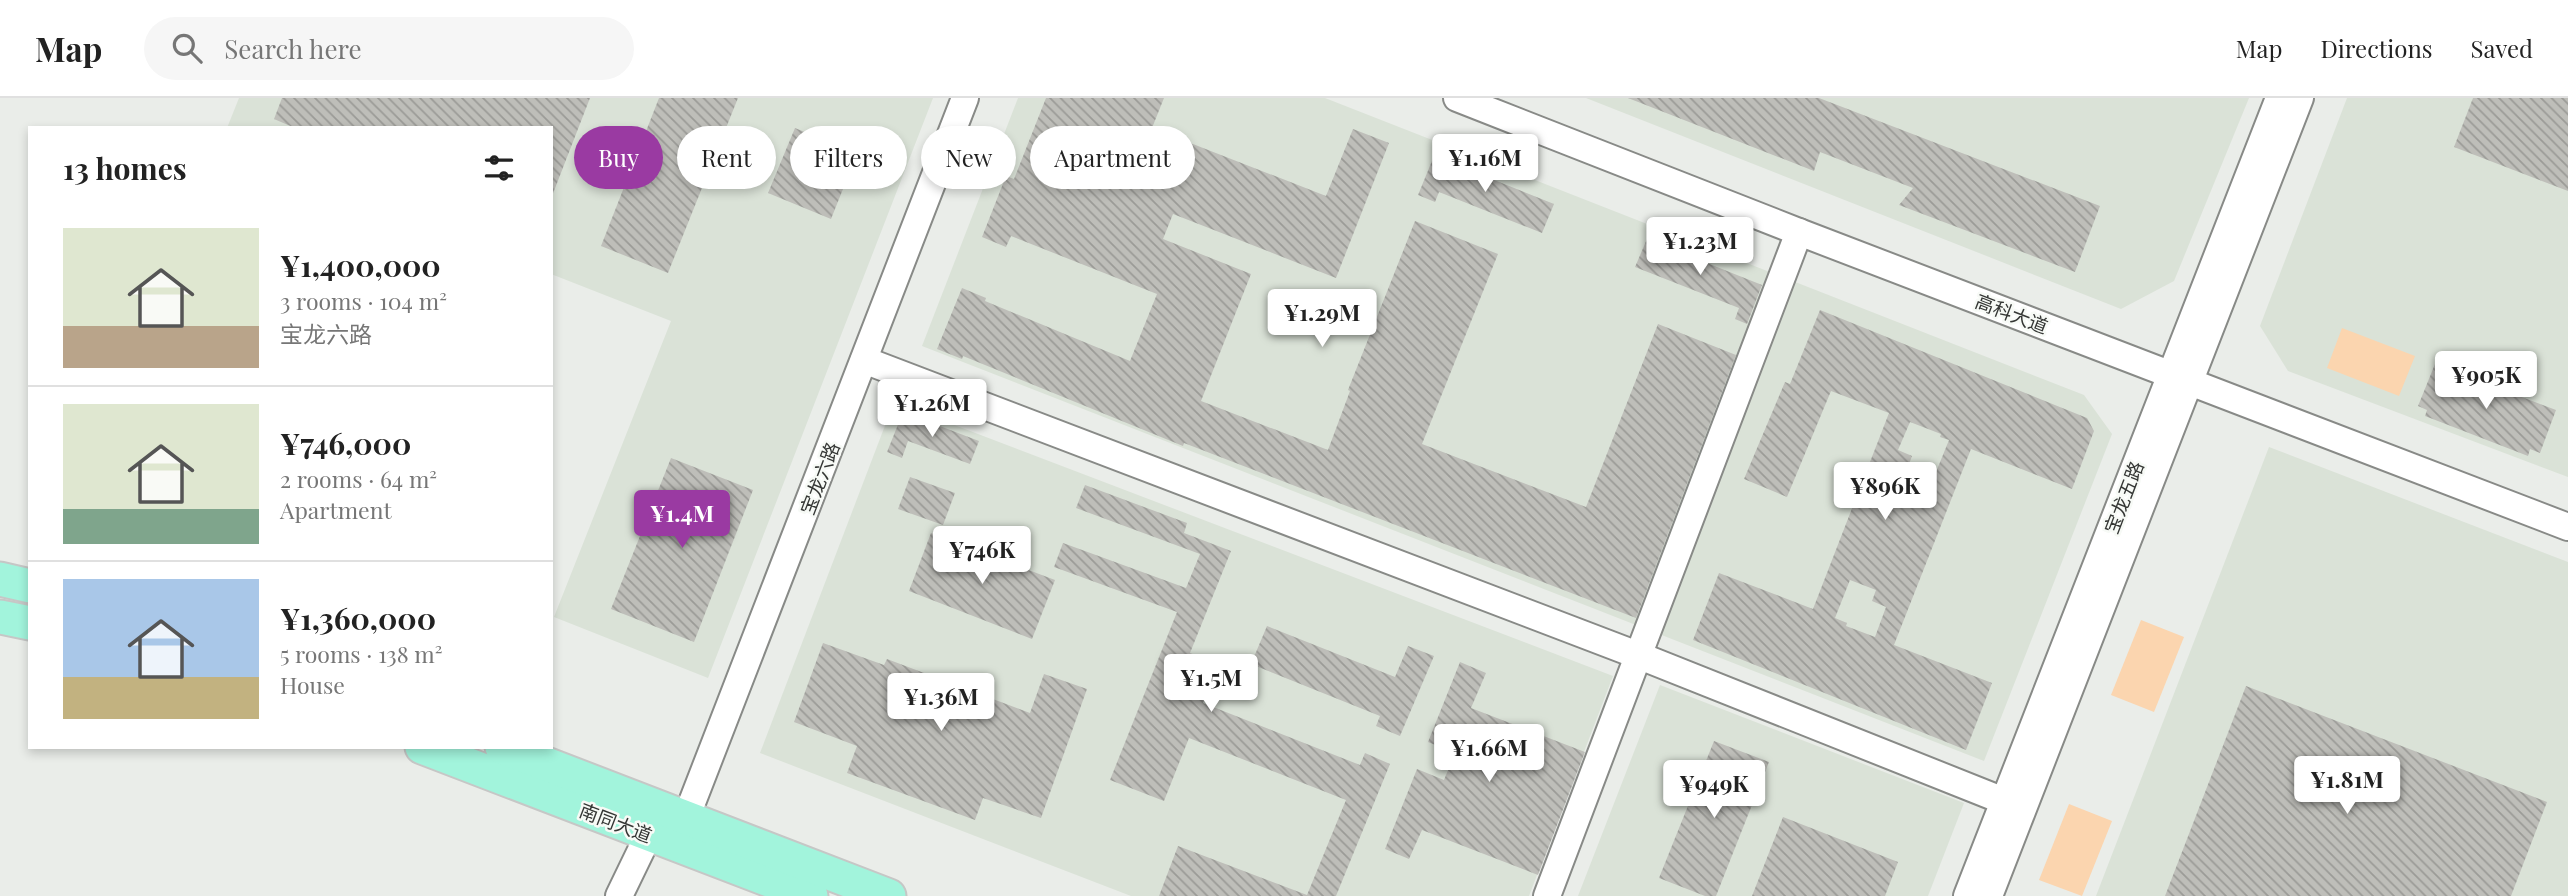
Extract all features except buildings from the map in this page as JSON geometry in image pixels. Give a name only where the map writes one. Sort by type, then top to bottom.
[{"type":"main road","points":[[0,579],[28,586]]},
{"type":"main road","points":[[0,617],[28,623]]},
{"type":"main road","name":"南同大道","points":[[427,749],[811,896]]},
{"type":"main road","name":"南同大道","points":[[507,749],[889,896]]},
{"type":"street","name":"宝龙六路","points":[[687,818],[965,98]]},
{"type":"street","name":"高科大道","points":[[1457,98],[2568,527]]},
{"type":"street","name":"宝龙五路","points":[[1989,896],[2180,378],[2279,98]]},
{"type":"street","name":"宝龙五路","points":[[1967,896],[2180,378],[2300,98]]},
{"type":"street","points":[[1547,896],[1799,232]]},
{"type":"street","points":[[864,360],[1640,656],[2004,801]]},
{"type":"street","points":[[619,896],[649,834]]},
{"type":"shaded area","points":[[239,98],[933,98],[907,165],[907,126],[790,126],[790,189],[898,189],[708,678],[554,617],[671,321],[553,275],[553,126],[228,126]]},
{"type":"shaded area","points":[[1018,98],[1325,98],[2084,395],[2112,434],[1984,761],[922,346],[983,189],[1016,189],[1016,126],[1007,126]]},
{"type":"shaded area","points":[[1586,98],[2249,98],[2174,281],[2121,309]]},
{"type":"shaded area","points":[[2347,98],[2568,98],[2568,477],[2288,371],[2260,326]]},
{"type":"shaded area","points":[[2342,328],[2415,356],[2399,396],[2327,368]]},
{"type":"shaded area","points":[[894,402],[1613,676],[1529,896],[1131,896],[760,753]]},
{"type":"shaded area","points":[[2269,447],[2568,562],[2568,896],[2096,896]]},
{"type":"shaded area","points":[[2141,620],[2184,637],[2154,712],[2111,695]]},
{"type":"shaded area","points":[[1660,685],[1964,803],[1928,896],[1578,896]]},
{"type":"shaded area","points":[[2069,804],[2112,821],[2082,896],[2039,880]]}]
